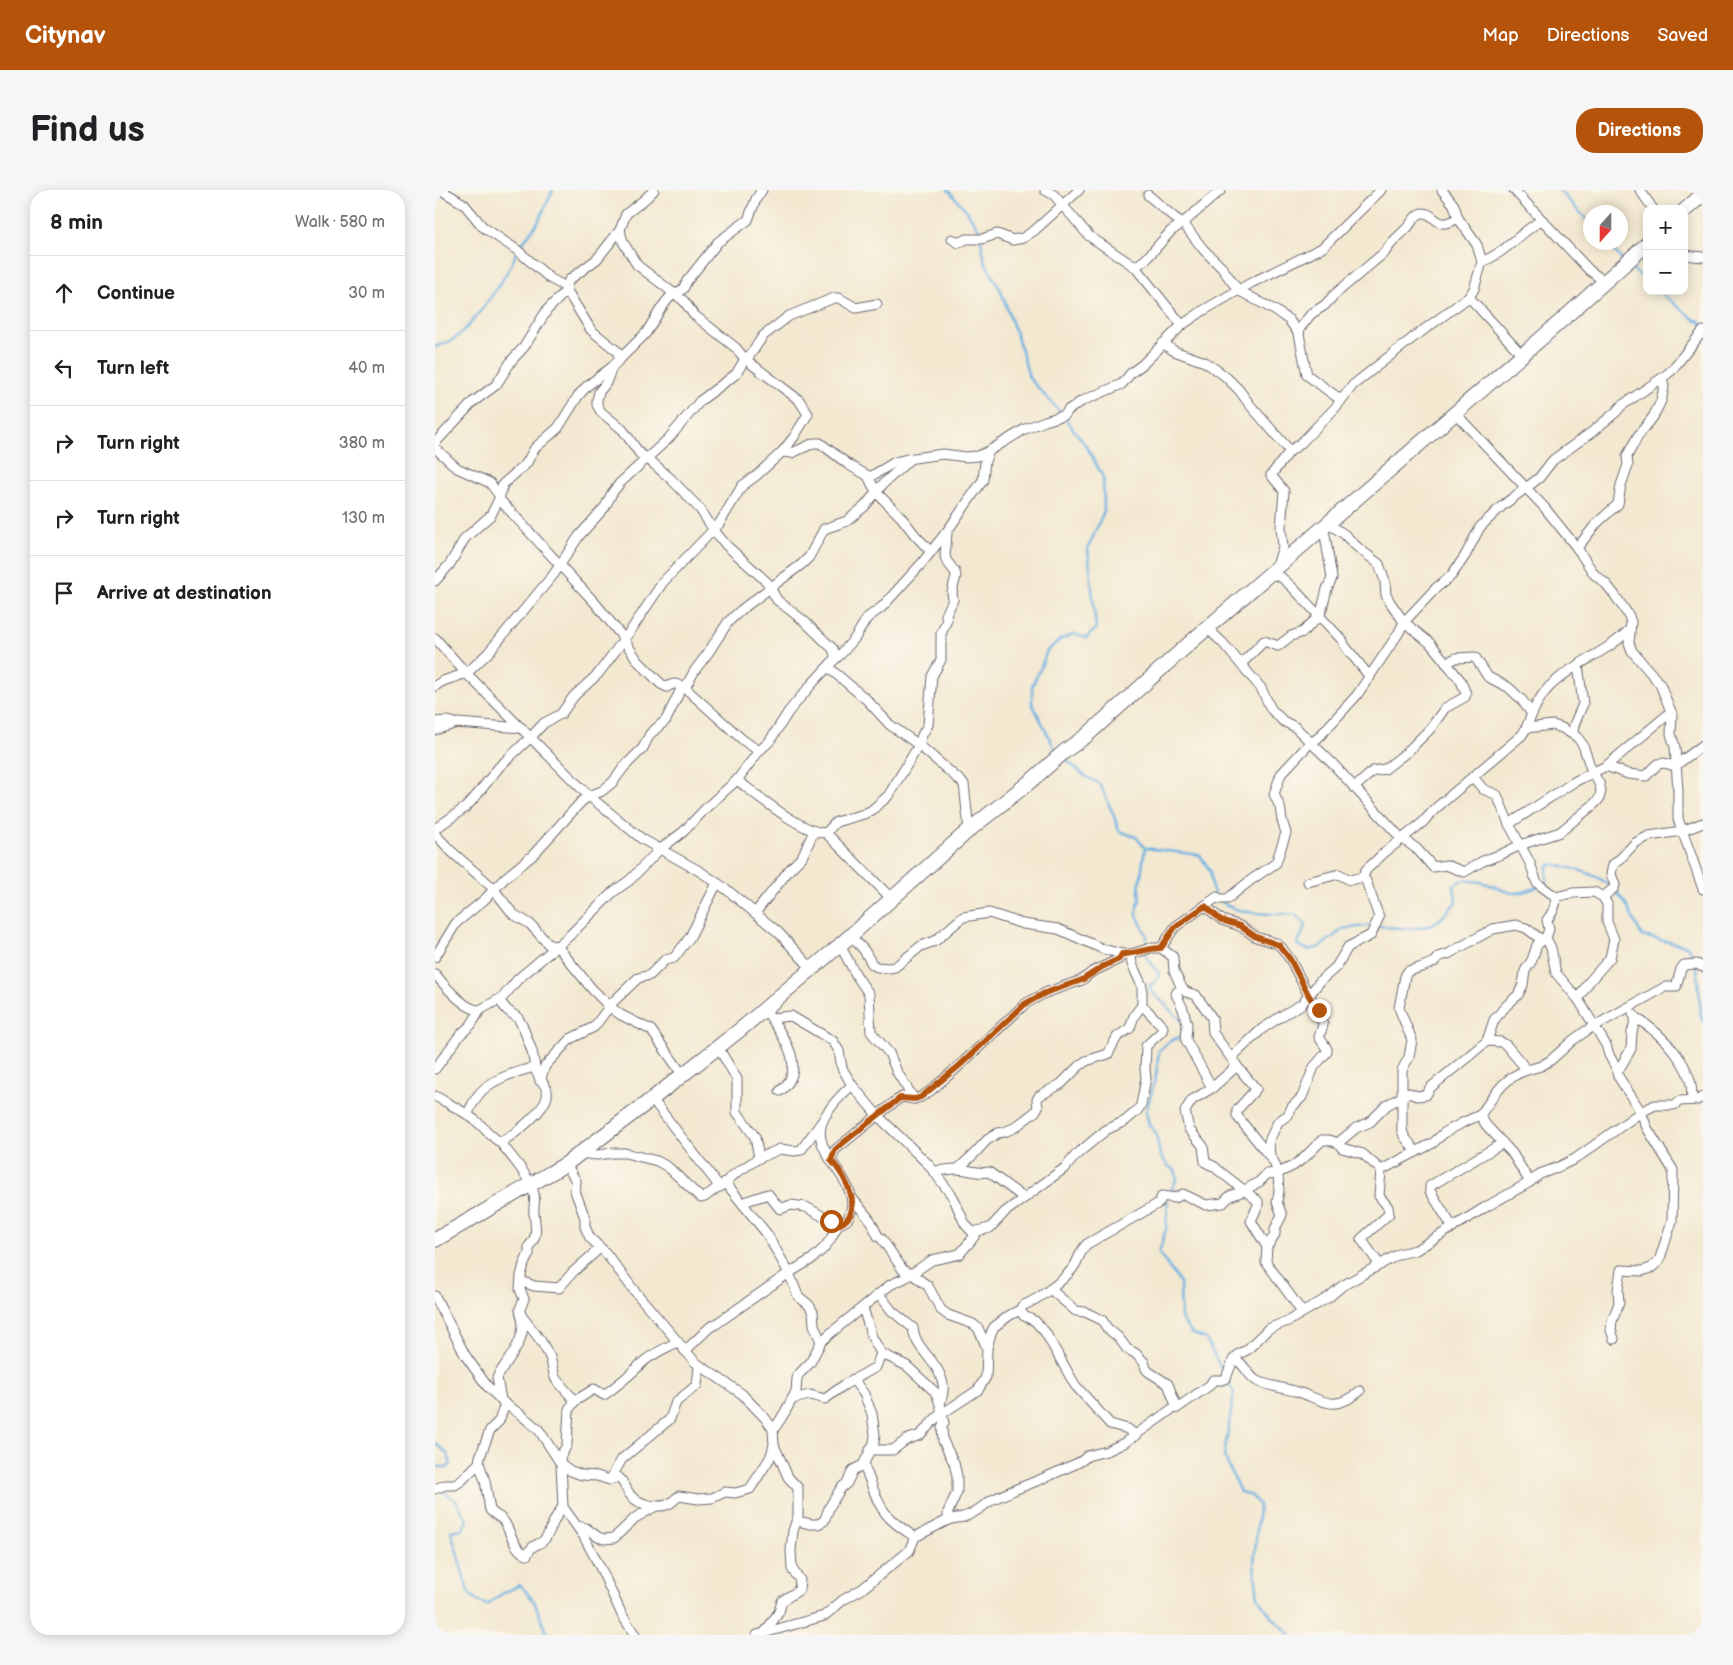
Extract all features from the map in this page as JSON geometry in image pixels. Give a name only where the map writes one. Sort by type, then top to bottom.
[{"type":"highway","points":[[1688,207],[1703,194]]},
{"type":"highway","points":[[435,1240],[566,1164],[718,1047],[769,1014],[812,969],[969,830],[1086,736],[1455,412],[1605,282],[1641,254]]},
{"type":"street","points":[[441,190],[464,204],[480,225],[517,250],[566,289],[591,330],[617,351],[620,358]]},
{"type":"street","points":[[435,443],[473,402],[496,385],[512,360],[524,347],[547,310],[560,298],[569,280],[597,259],[620,230],[626,214],[654,190]]},
{"type":"street","points":[[435,581],[450,564],[465,538],[491,515],[503,484],[526,464],[535,448],[558,428],[578,396],[587,386],[612,367],[646,333],[662,307],[674,294],[683,290],[687,281],[718,242],[748,220],[762,190]]},
{"type":"street","points":[[1045,190],[1054,196],[1089,236],[1135,267],[1182,325]]},
{"type":"street","points":[[952,239],[960,243],[966,239],[978,239],[997,234],[1017,240],[1035,230],[1079,190]]},
{"type":"street","points":[[1135,267],[1146,259],[1167,235],[1221,190]]},
{"type":"street","points":[[868,476],[875,475],[895,462],[910,459],[943,454],[973,457],[989,452],[1025,429],[1065,415],[1068,410],[1081,401],[1119,386],[1182,325],[1238,290],[1322,248],[1381,190]]},
{"type":"street","points":[[1370,677],[1344,646],[1343,641],[1275,570],[1283,547],[1281,527],[1285,491],[1271,475],[1290,451],[1303,440],[1353,385],[1469,297],[1475,289],[1482,262],[1477,245],[1458,218],[1454,205],[1442,190]]},
{"type":"street","points":[[1514,190],[1597,278],[1605,282]]},
{"type":"street","points":[[1640,190],[1650,205]]},
{"type":"street","points":[[1148,196],[1183,223],[1203,249],[1222,268],[1238,290],[1276,310],[1289,320],[1299,334],[1307,375],[1341,400]]},
{"type":"street","points":[[1299,334],[1311,314],[1325,305],[1334,295],[1385,252],[1389,245],[1407,229],[1418,215],[1426,214],[1440,223],[1449,223],[1458,218]]},
{"type":"street","points":[[1482,262],[1510,246],[1527,230],[1542,220]]},
{"type":"street","points":[[435,830],[466,807],[499,767],[544,723],[561,714],[574,696],[599,674],[663,582],[719,524],[727,514],[742,486],[782,452],[794,437],[807,414],[799,400],[745,359],[736,348],[693,314],[685,301],[637,265],[623,242],[620,230]]},
{"type":"street","points":[[1688,256],[1703,258]]},
{"type":"street","points":[[435,686],[443,681],[467,673],[488,653],[539,593],[579,536],[605,507],[612,493],[669,438],[700,401],[736,374],[763,336],[773,327],[789,316],[806,308],[837,297],[856,308],[877,304]]},
{"type":"street","points":[[1469,297],[1521,355]]},
{"type":"street","points":[[1161,948],[1175,927],[1217,898],[1227,899],[1276,863],[1286,833],[1275,792],[1281,774],[1310,743],[1318,738],[1357,695],[1404,622],[1436,588],[1450,578],[1465,556],[1480,527],[1526,486],[1539,478],[1553,460],[1592,432],[1621,406],[1662,378],[1673,368],[1703,331]]},
{"type":"street","points":[[1163,344],[1174,351],[1205,362],[1225,376],[1290,451]]},
{"type":"street","points":[[612,367],[607,383],[599,392],[597,405],[601,412],[623,430],[640,454],[671,479],[700,509],[713,529],[727,545],[760,574],[771,588],[777,600],[804,621],[833,649],[835,655],[831,663]]},
{"type":"street","points":[[1577,548],[1597,523],[1618,504],[1621,484],[1628,465],[1627,456],[1638,436],[1653,417],[1661,401],[1665,387],[1662,378]]},
{"type":"street","points":[[1455,412],[1526,486],[1577,548],[1594,574],[1606,584],[1629,616],[1629,644],[1632,651],[1660,684],[1671,712],[1673,721],[1671,734],[1675,747],[1678,791],[1678,819],[1703,889]]},
{"type":"street","points":[[782,452],[792,453],[814,443],[820,444],[868,476],[876,492],[901,517],[915,536],[931,552]]},
{"type":"street","points":[[435,448],[457,468],[490,483],[503,484]]},
{"type":"street","points":[[435,974],[447,988],[472,1010],[480,1010],[499,1000],[518,979],[598,909],[613,892],[635,875],[659,850],[683,832],[737,780],[759,751],[769,742],[789,711],[855,638],[867,618],[882,607],[931,552],[983,480],[985,461],[989,452]]},
{"type":"street","points":[[435,957],[456,923],[532,856],[575,808],[589,796],[613,782],[624,767],[643,748],[650,734],[666,720],[680,691],[685,688],[728,622],[745,606],[771,588],[809,557],[824,529],[847,521],[865,506],[876,492],[910,459]]},
{"type":"street","points":[[490,483],[499,497],[596,604],[623,638],[635,657],[661,684],[667,687],[671,684],[677,684],[685,688],[743,740],[759,751]]},
{"type":"street","points":[[1241,664],[1264,641],[1278,646],[1291,636],[1303,632],[1319,616],[1332,578],[1326,549],[1324,526],[1345,534],[1356,546],[1379,564],[1385,581],[1387,598],[1404,622],[1422,635],[1461,681],[1466,696],[1445,708],[1430,729],[1407,752],[1385,768],[1373,771],[1354,788]]},
{"type":"street","points":[[827,832],[836,822],[864,814],[872,810],[885,798],[919,745],[929,722],[932,676],[941,660],[941,634],[947,620],[946,615],[953,600],[952,592],[955,574],[945,555],[947,530]]},
{"type":"street","points":[[1207,628],[1222,642],[1261,688],[1271,709],[1283,721],[1295,727],[1333,764],[1399,836],[1417,849],[1431,867],[1435,868],[1440,865],[1446,865],[1464,872],[1483,861],[1520,845],[1560,832],[1596,803],[1601,791],[1599,784],[1592,772],[1583,745],[1573,733],[1553,725],[1526,728]]},
{"type":"street","points":[[1363,877],[1365,870],[1518,739],[1526,728],[1531,714],[1539,701],[1556,680],[1615,644],[1630,629]]},
{"type":"street","points":[[435,638],[467,673],[589,796],[630,830],[659,850],[701,872],[717,883],[778,932],[812,969]]},
{"type":"street","points":[[1446,663],[1456,658],[1475,657],[1488,677],[1509,687],[1521,699],[1531,714]]},
{"type":"street","points":[[831,663],[890,725],[919,745],[964,784],[969,830]]},
{"type":"street","points":[[1573,733],[1574,725],[1583,704],[1578,665]]},
{"type":"street","points":[[1509,824],[1547,798],[1606,766],[1671,712]]},
{"type":"street","points":[[435,722],[446,721],[457,724],[522,728]]},
{"type":"street","points":[[435,730],[457,724]]},
{"type":"street","points":[[1675,766],[1703,745]]},
{"type":"street","points":[[1606,766],[1628,774],[1646,776],[1655,765],[1664,763],[1675,766]]},
{"type":"street","points":[[1473,777],[1483,788],[1497,795],[1503,805],[1509,824],[1530,863],[1537,883],[1556,896],[1571,892],[1591,892],[1603,897],[1607,904],[1607,922],[1614,939],[1610,958],[1589,982],[1578,999]]},
{"type":"street","points":[[737,780],[769,805],[814,831],[827,832],[892,899]]},
{"type":"street","points":[[1603,897],[1615,885],[1611,874],[1613,865],[1635,843],[1649,836],[1682,831],[1703,823]]},
{"type":"street","points":[[755,913],[802,857],[814,831]]},
{"type":"street","points":[[435,834],[452,852],[495,890],[513,914],[532,925],[549,945],[557,946],[592,989],[610,1007],[621,1015],[651,1030],[682,1074]]},
{"type":"street","points":[[1308,882],[1339,874],[1350,880],[1363,877]]},
{"type":"street","points":[[1232,1057],[1256,1034],[1301,1004],[1321,980],[1336,967],[1348,947],[1368,937],[1374,930],[1379,917],[1378,912],[1363,877]]},
{"type":"street","points":[[540,1081],[545,1066],[570,1039],[594,1027],[621,994],[638,978],[650,976],[665,960],[674,958],[690,937],[717,883]]},
{"type":"street","points":[[1338,1143],[1357,1128],[1370,1122],[1387,1105],[1401,1096],[1409,1093],[1417,1096],[1426,1095],[1430,1088],[1487,1041],[1494,1020],[1518,995],[1523,985],[1525,971],[1532,960],[1537,945],[1544,939],[1549,929],[1547,922],[1556,905],[1556,896]]},
{"type":"street","points":[[1205,906],[1221,920],[1240,926],[1256,937],[1279,945],[1290,959],[1309,996],[1319,1010],[1323,1022],[1319,1037],[1327,1051],[1314,1067],[1301,1097],[1288,1115],[1278,1122],[1273,1136],[1269,1140],[1270,1157]]},
{"type":"street","points":[[851,936],[864,950],[873,964],[880,968],[893,968],[921,946],[935,941],[963,917],[989,913],[1023,924],[1058,930],[1103,949],[1126,954],[1132,964],[1142,986],[1142,1005],[1133,1016],[1131,1028],[1117,1037],[1108,1054],[1086,1061],[1057,1086],[1039,1096],[1037,1100],[1038,1107],[1035,1112],[1014,1128],[1007,1132],[998,1133],[987,1140],[958,1169]]},
{"type":"street","points":[[1416,1152],[1404,1136],[1403,1130],[1402,1070],[1409,1057],[1412,1040],[1399,1008],[1405,976],[1408,971],[1434,962],[1439,956],[1448,954],[1493,929],[1516,925],[1526,928],[1544,939],[1551,948],[1556,973],[1578,999],[1606,1045],[1609,1055],[1619,1071]]},
{"type":"street","points":[[840,945],[856,975],[869,994],[871,1032],[889,1053],[897,1072],[915,1099]]},
{"type":"street","points":[[831,1160],[835,1150],[900,1098],[915,1099],[921,1097],[947,1076],[1025,1004],[1045,993],[1082,980],[1126,954],[1151,948],[1161,948],[1173,957],[1175,961],[1174,971],[1182,988],[1186,992],[1196,995],[1212,1018],[1213,1033],[1256,1089],[1237,1110],[1237,1116],[1274,1162],[1278,1173],[1279,1191],[1277,1202],[1282,1215],[1281,1221],[1275,1229],[1275,1234],[1267,1247],[1265,1262],[1302,1312]]},
{"type":"street","points":[[1381,1170],[1433,1143],[1456,1126],[1479,1115],[1492,1100],[1499,1088],[1521,1072],[1541,1066],[1551,1060],[1573,1040],[1594,1026],[1665,987],[1676,987],[1684,965],[1697,964],[1703,967]]},
{"type":"street","points":[[1182,988],[1176,994],[1187,1024],[1186,1040],[1212,1088]]},
{"type":"street","points":[[499,1000],[507,1010],[518,1018],[523,1026],[532,1052],[536,1074],[548,1093],[546,1101],[536,1113],[516,1133],[500,1142]]},
{"type":"street","points":[[773,1429],[778,1426],[792,1399],[797,1386],[798,1375],[810,1363],[821,1342],[831,1332],[890,1285],[912,1274],[932,1260],[960,1254],[965,1245],[972,1241],[978,1230],[990,1228],[1005,1212],[1066,1167],[1076,1155],[1106,1130],[1125,1121],[1139,1109],[1146,1078],[1146,1046],[1163,1027],[1142,1005]]},
{"type":"street","points":[[1628,1008],[1636,1018],[1662,1036],[1680,1061],[1690,1079],[1693,1092],[1691,1100]]},
{"type":"street","points":[[435,1070],[460,1035],[471,1025],[480,1010]]},
{"type":"street","points":[[769,1014],[791,1016],[831,1039],[839,1050],[842,1068],[852,1086],[878,1116],[933,1171],[953,1197],[965,1224],[975,1235]]},
{"type":"street","points":[[769,1014],[790,1050],[794,1063],[788,1084],[780,1091]]},
{"type":"street","points":[[1614,1340],[1611,1330],[1619,1303],[1619,1274],[1621,1270],[1642,1271],[1656,1264],[1661,1258],[1672,1222],[1673,1170],[1617,1073],[1631,1049],[1632,1032],[1636,1018]]},
{"type":"street","points":[[1487,1041],[1501,1042],[1506,1045],[1527,1070]]},
{"type":"street","points":[[718,1047],[737,1079],[737,1112],[755,1137],[759,1158]]},
{"type":"street","points":[[1237,1066],[1212,1088],[1189,1104],[1185,1111],[1189,1129],[1203,1146],[1205,1162],[1215,1167],[1258,1201],[1251,1221],[1267,1247]]},
{"type":"street","points":[[467,1114],[480,1092],[491,1084],[535,1067]]},
{"type":"street","points":[[579,1153],[597,1156],[625,1153],[657,1161],[668,1167],[701,1198],[759,1158],[780,1149],[801,1150],[838,1098],[852,1086]]},
{"type":"street","points":[[435,1096],[467,1114],[480,1124],[489,1135],[500,1142],[530,1185],[535,1196],[533,1211],[536,1230],[534,1241],[529,1248],[529,1254],[524,1264],[521,1281],[520,1289],[523,1299],[520,1309],[524,1326],[519,1341],[497,1378],[503,1403],[499,1421],[490,1430],[479,1463],[455,1485],[445,1485],[435,1489]]},
{"type":"street","points":[[762,1634],[824,1616],[909,1551],[915,1537],[957,1516],[962,1518],[977,1511],[1011,1490],[1018,1490],[1060,1472],[1084,1460],[1087,1456],[1107,1451],[1136,1436],[1157,1419],[1177,1408],[1211,1384],[1213,1380],[1226,1378],[1229,1368],[1239,1354],[1245,1352],[1268,1329],[1286,1322],[1342,1286],[1399,1254],[1412,1252],[1530,1182],[1540,1174],[1575,1159],[1641,1112],[1655,1105],[1674,1105],[1680,1101],[1703,1097]]},
{"type":"street","points":[[652,1099],[716,1182],[743,1203],[767,1234],[789,1273],[798,1296],[812,1308],[814,1325],[821,1342]]},
{"type":"street","points":[[1479,1115],[1503,1143],[1530,1182]]},
{"type":"street","points":[[824,1118],[821,1132],[823,1146],[839,1169],[852,1198],[870,1220],[878,1236],[901,1268],[928,1286],[944,1313],[973,1324],[978,1328],[987,1348]]},
{"type":"street","points":[[870,1450],[893,1450],[906,1440],[920,1435],[941,1414],[965,1400],[981,1386],[986,1374],[987,1348],[993,1329],[1010,1315],[1020,1310],[1022,1306],[1050,1289],[1073,1268],[1085,1246],[1159,1203],[1162,1196],[1175,1198],[1183,1194],[1203,1204],[1223,1203],[1230,1196],[1259,1182],[1267,1174],[1278,1173],[1305,1157],[1322,1140],[1333,1140],[1347,1150],[1363,1154],[1381,1170]]},
{"type":"street","points":[[823,1146],[843,1143]]},
{"type":"street","points":[[1453,1228],[1431,1194],[1430,1186],[1503,1143]]},
{"type":"street","points":[[566,1164],[576,1181],[575,1191],[585,1218],[586,1230],[591,1238],[699,1367],[718,1377],[742,1394],[765,1418],[773,1429],[774,1445],[788,1477],[798,1488],[797,1521],[791,1550],[792,1569],[800,1580],[799,1590],[783,1601],[779,1612],[762,1634]]},
{"type":"street","points":[[933,1171],[958,1169],[978,1174],[989,1172],[1024,1198]]},
{"type":"street","points":[[1380,1265],[1361,1239],[1388,1217],[1390,1213],[1388,1207],[1379,1196],[1381,1170]]},
{"type":"street","points":[[743,1203],[768,1194],[780,1209],[791,1205],[806,1207],[838,1225]]},
{"type":"street","points":[[685,1351],[709,1327],[812,1259],[831,1240],[838,1225],[849,1218],[852,1198]]},
{"type":"street","points":[[521,1281],[534,1286],[559,1288],[574,1270],[600,1248]]},
{"type":"street","points":[[1050,1289],[1076,1311],[1085,1312],[1102,1320],[1127,1349],[1135,1353],[1144,1362],[1149,1372],[1168,1384],[1177,1408]]},
{"type":"street","points":[[879,1294],[892,1311],[913,1328],[915,1339],[936,1367],[943,1385],[940,1404],[943,1441],[954,1463],[957,1476],[957,1492],[948,1512],[948,1520]]},
{"type":"street","points":[[435,1296],[470,1362],[487,1386],[503,1403],[539,1430],[561,1464],[571,1471],[582,1474],[610,1480],[615,1477],[620,1478],[632,1497],[639,1502],[657,1506],[669,1505],[679,1496],[698,1499],[712,1498],[725,1492],[735,1493],[747,1490],[753,1485],[769,1460],[774,1445]]},
{"type":"street","points":[[863,1308],[872,1337],[881,1353],[907,1366],[935,1392],[940,1404]]},
{"type":"street","points":[[1020,1310],[1024,1316],[1035,1321],[1045,1332],[1075,1385],[1110,1424],[1128,1429],[1136,1436]]},
{"type":"street","points":[[521,1315],[541,1341],[550,1357],[555,1378],[575,1401]]},
{"type":"street","points":[[635,1635],[622,1615],[601,1569],[577,1526],[563,1507],[561,1457],[567,1443],[569,1409],[575,1401],[594,1389],[604,1395],[636,1371],[644,1362],[677,1342]]},
{"type":"street","points":[[792,1399],[810,1395],[825,1399],[853,1379],[876,1367],[881,1353]]},
{"type":"street","points":[[1235,1359],[1242,1363],[1257,1380],[1324,1402],[1342,1403],[1359,1391]]},
{"type":"street","points":[[610,1480],[625,1456],[670,1419],[676,1402],[697,1385],[699,1367]]},
{"type":"street","points":[[797,1521],[811,1524],[821,1523],[853,1470],[863,1465],[870,1450],[875,1437],[873,1418],[864,1394],[853,1379]]},
{"type":"street","points":[[479,1463],[485,1481],[490,1510],[505,1521],[517,1547],[523,1554],[527,1555],[532,1546],[542,1542],[551,1530],[557,1513],[563,1507]]},
{"type":"street","points":[[863,1465],[887,1516],[915,1537]]},
{"type":"street","points":[[577,1526],[586,1528],[598,1537],[611,1538],[617,1536],[635,1518],[657,1506]]},
{"type":"waterway","points":[[519,248],[538,222],[553,190]]},
{"type":"waterway","points":[[948,190],[967,211],[979,230],[985,262],[1001,291],[1021,348],[1029,378],[1061,413]]},
{"type":"waterway","points":[[1559,190],[1583,216]]},
{"type":"waterway","points":[[1614,250],[1622,260]]},
{"type":"waterway","points":[[435,347],[457,337],[474,319],[500,284],[516,253]]},
{"type":"waterway","points":[[1630,268],[1643,278]]},
{"type":"waterway","points":[[1663,295],[1695,320],[1700,321],[1703,326]]},
{"type":"waterway","points":[[1058,752],[1032,703],[1032,686],[1047,651],[1061,639],[1075,634],[1086,638],[1096,629],[1088,548],[1104,511],[1103,477],[1087,447],[1064,417]]},
{"type":"waterway","points":[[1064,758],[1085,776],[1100,784],[1119,831],[1136,837],[1145,848],[1200,855],[1210,871],[1212,889],[1215,895]]},
{"type":"waterway","points":[[1145,848],[1137,915],[1147,936],[1146,956],[1159,974],[1155,982],[1149,985],[1152,993],[1182,1020]]},
{"type":"waterway","points":[[1542,885],[1547,881],[1547,867],[1552,864],[1590,874],[1611,886]]},
{"type":"waterway","points":[[1379,926],[1419,928],[1434,923],[1456,902],[1454,885],[1462,880],[1481,882],[1513,893],[1520,893],[1537,887]]},
{"type":"waterway","points":[[1615,890],[1625,903],[1642,936],[1687,946],[1696,961]]},
{"type":"waterway","points":[[1222,902],[1229,907],[1247,912],[1295,914],[1306,925],[1297,945],[1309,950],[1320,947],[1343,929],[1373,925]]},
{"type":"waterway","points":[[1697,966],[1703,1022]]},
{"type":"waterway","points":[[1169,1195],[1177,1178],[1175,1170],[1168,1166],[1160,1155],[1156,1133],[1149,1125],[1146,1112],[1156,1075],[1159,1051],[1170,1041],[1183,1034]]},
{"type":"waterway","points":[[1168,1200],[1166,1229],[1159,1253],[1180,1283],[1181,1318],[1191,1333],[1206,1339],[1224,1374]]},
{"type":"waterway","points":[[1226,1379],[1234,1393],[1224,1456],[1240,1492],[1251,1495],[1259,1505],[1254,1564],[1258,1598],[1272,1617],[1291,1635]]},
{"type":"waterway","points":[[435,1443],[447,1453],[451,1464],[447,1468],[435,1466]]},
{"type":"waterway","points":[[441,1489],[457,1502],[467,1520],[463,1529],[451,1531],[468,1592],[477,1601],[487,1605],[503,1593],[520,1585],[534,1601],[547,1635]]},
{"type":"route","points":[[831,1221],[838,1225],[845,1222],[849,1218],[852,1208],[852,1198],[843,1177],[831,1160],[835,1150],[858,1130],[900,1098],[915,1099],[930,1091],[1025,1004],[1045,993],[1082,980],[1092,972],[1119,959],[1122,954],[1131,954],[1151,948],[1161,948],[1175,927],[1205,906],[1221,920],[1240,926],[1256,937],[1279,945],[1290,959],[1309,996],[1319,1010]]}]
